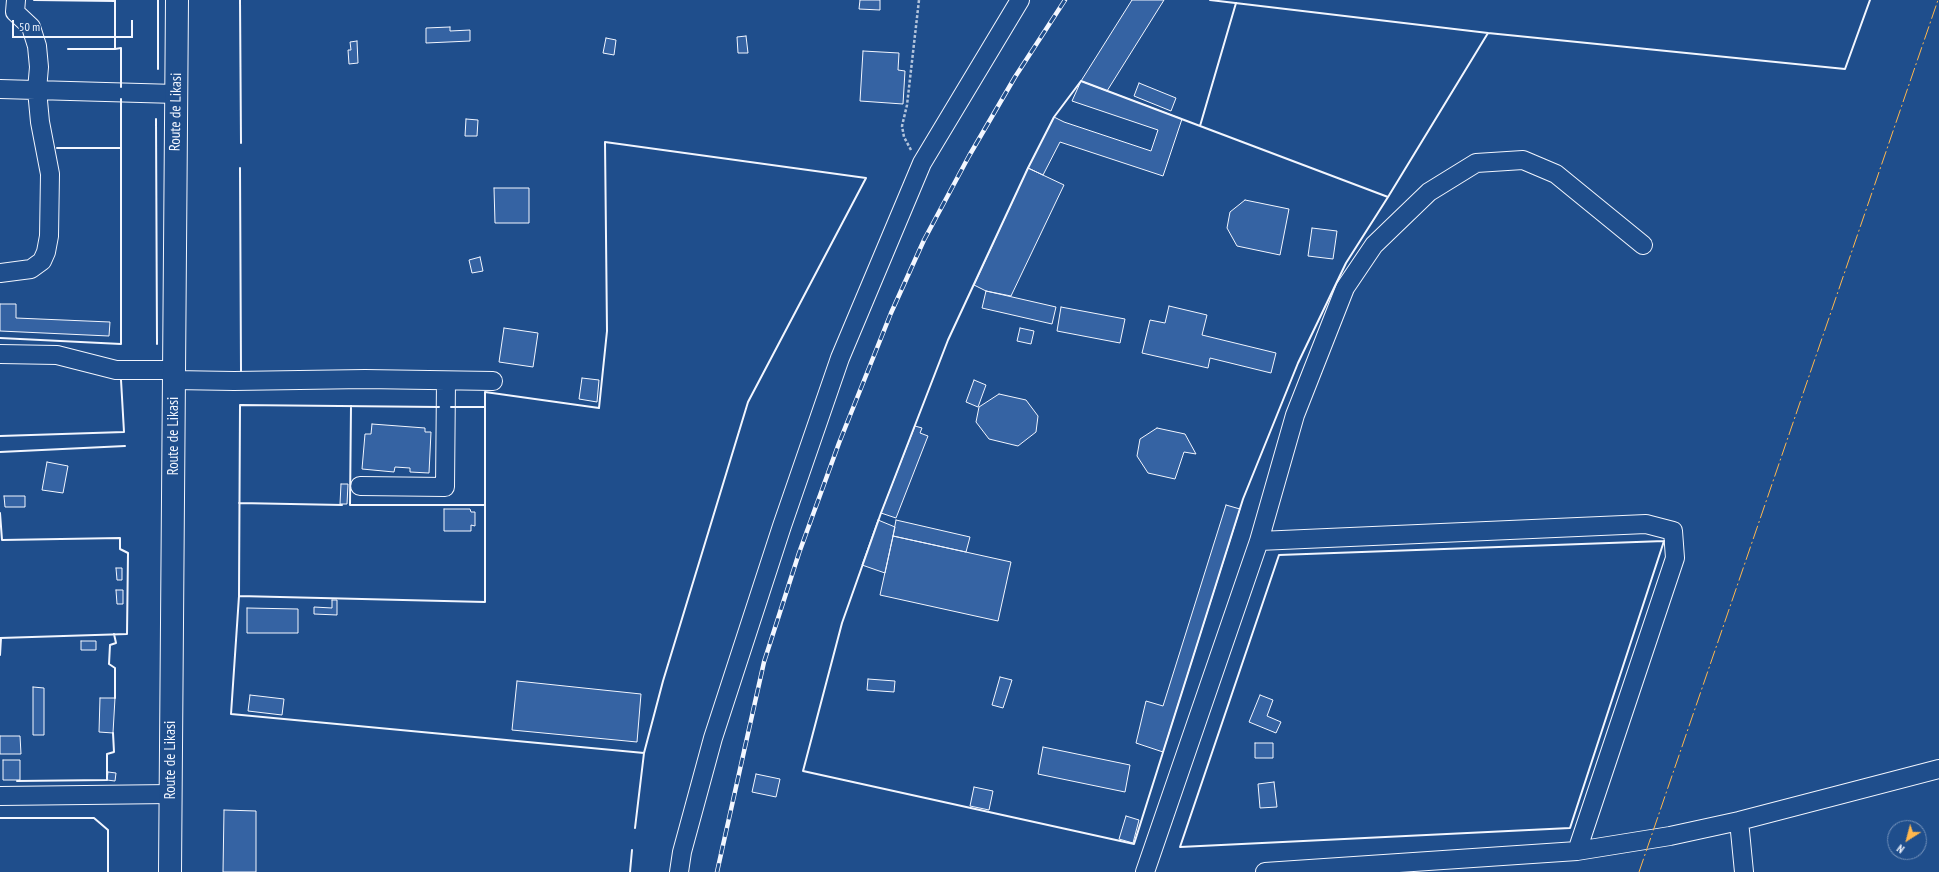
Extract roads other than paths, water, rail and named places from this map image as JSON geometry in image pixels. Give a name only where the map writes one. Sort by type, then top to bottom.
[{"type":"highway","name":"Route de Likasi","points":[[170,872],[177,0]]},
{"type":"street","points":[[679,872],[682,852],[713,738],[782,526],[840,358],[922,163],[1020,0]]},
{"type":"street","points":[[0,273],[31,269],[42,261],[50,236],[50,174],[40,122],[37,90],[39,67],[37,46],[31,27],[10,7]]},
{"type":"street","points":[[0,89],[176,94]]},
{"type":"street","points":[[1144,872],[1259,541],[1295,415],[1345,288],[1374,245],[1429,192],[1476,163],[1524,160],[1556,174],[1643,245]]},
{"type":"street","points":[[0,354],[57,355],[116,370],[174,375],[493,381]]},
{"type":"street","points":[[360,486],[445,487],[446,381]]},
{"type":"street","points":[[1259,541],[1646,524],[1673,531],[1675,558],[1577,851]]},
{"type":"street","points":[[1265,872],[1577,851],[1670,836],[1739,821],[1939,770]]},
{"type":"street","points":[[0,796],[171,794]]},
{"type":"street","points":[[1739,821],[1744,872]]},
{"type":"railway","points":[[717,872],[764,662],[799,553],[839,443],[891,313],[924,240],[969,156],[1015,77],[1065,0]]}]
